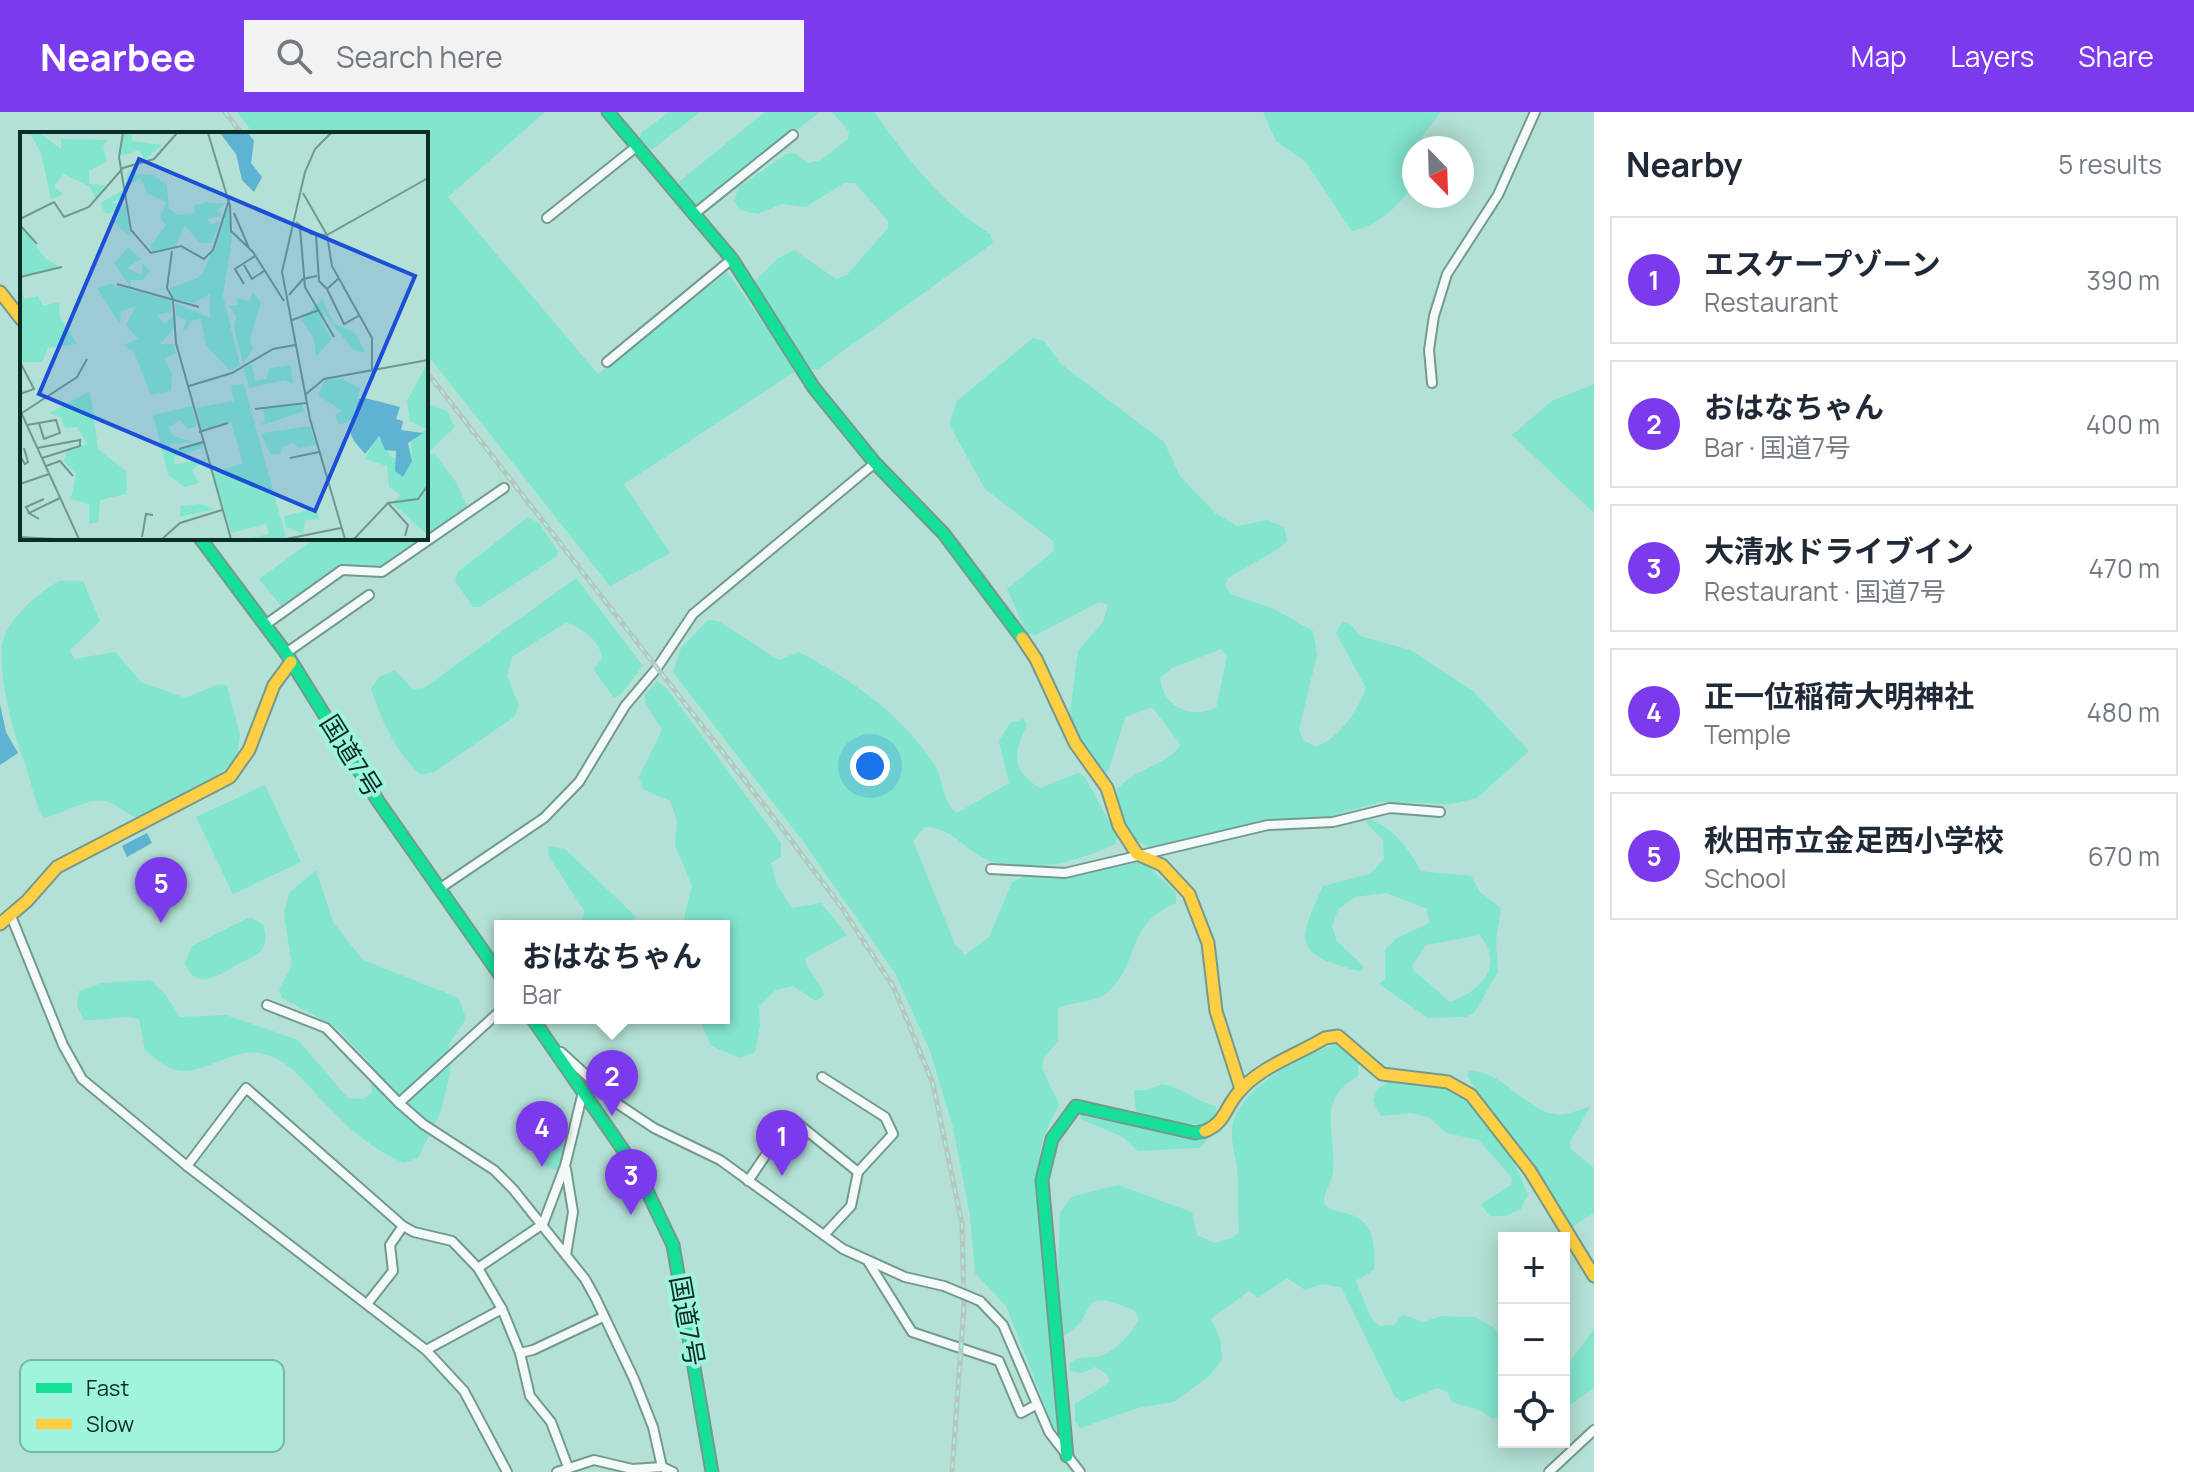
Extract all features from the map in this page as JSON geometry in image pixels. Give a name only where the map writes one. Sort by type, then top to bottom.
[{"type":"main road","points":[[608,112],[732,259],[814,388],[875,463],[944,534],[1030,648],[1075,743],[1107,788],[1119,826],[1137,854],[1162,865],[1189,894],[1208,943],[1216,1011],[1241,1089]]},
{"type":"main road","points":[[0,292],[20,317]]},
{"type":"main road","name":"国道7号","points":[[201,540],[288,658],[378,801],[494,967]]},
{"type":"main road","points":[[0,924],[57,867],[230,777],[244,762],[288,658]]},
{"type":"main road","name":"国道7号","points":[[536,1024],[637,1170],[673,1245],[712,1472]]},
{"type":"main road","points":[[1067,1456],[1042,1180],[1045,1154],[1051,1139],[1076,1106],[1195,1133],[1209,1131],[1222,1125],[1241,1089],[1325,1038],[1338,1036],[1374,1070],[1391,1077],[1415,1076],[1458,1085],[1484,1107],[1594,1276]]},
{"type":"street","points":[[1432,383],[1429,350],[1434,316],[1447,274],[1498,195],[1535,112]]},
{"type":"street","points":[[693,215],[793,135]]},
{"type":"street","points":[[547,218],[636,147]]},
{"type":"street","points":[[607,362],[732,259]]},
{"type":"street","points":[[439,889],[544,818],[579,782],[625,706],[657,668],[693,614],[875,463]]},
{"type":"street","points":[[265,625],[342,570],[382,572],[504,488]]},
{"type":"street","points":[[288,658],[369,595]]},
{"type":"street","points":[[991,869],[1065,873],[1268,825],[1333,822],[1371,810],[1420,808],[1440,812]]},
{"type":"street","points":[[11,916],[63,1045],[82,1079],[187,1166],[426,1350],[464,1391],[507,1472]]},
{"type":"street","points":[[267,1005],[326,1028],[423,1124],[494,1170],[543,1224],[585,1279],[634,1379],[653,1427],[662,1467]]},
{"type":"street","points":[[399,1103],[494,1016]]},
{"type":"street","points":[[551,1044],[618,1104],[654,1128],[720,1160],[824,1235],[869,1263],[944,1286],[980,1301],[1011,1339],[1036,1405],[1080,1472]]},
{"type":"street","points":[[822,1077],[885,1117],[893,1134],[858,1172],[851,1206],[824,1235]]},
{"type":"street","points":[[187,1166],[246,1088],[403,1226],[414,1232],[452,1241],[478,1268],[502,1309],[520,1353],[530,1396],[551,1422],[568,1467]]},
{"type":"street","points":[[478,1268],[543,1224],[565,1166],[583,1091]]},
{"type":"street","points":[[748,1181],[791,1118],[858,1172]]},
{"type":"street","points":[[565,1166],[573,1212],[566,1255]]},
{"type":"street","points":[[367,1304],[393,1271],[390,1245],[403,1226]]},
{"type":"street","points":[[869,1263],[912,1332],[999,1361],[1021,1413],[1036,1405]]},
{"type":"street","points":[[426,1350],[502,1309]]},
{"type":"street","points":[[520,1353],[603,1317]]},
{"type":"street","points":[[1549,1472],[1594,1430]]},
{"type":"street","points":[[557,1472],[594,1460],[632,1469],[662,1467],[673,1472]]},
{"type":"green space","points":[[237,112],[545,112],[448,197],[598,374],[727,272],[797,370],[624,484],[670,553],[610,586],[428,356],[428,132],[252,132]]},
{"type":"green space","points":[[669,112],[700,112],[649,152],[639,142],[641,133]]},
{"type":"green space","points":[[765,112],[820,112],[696,208],[678,189],[680,181]]},
{"type":"green space","points":[[832,112],[874,112],[926,179],[972,222],[990,234],[993,243],[818,369],[811,369],[753,286],[754,282],[777,259],[794,250],[836,279],[847,275],[888,228],[888,221],[855,183],[844,183],[806,207],[782,204],[758,214],[740,210],[734,200],[739,187],[786,154],[795,153],[808,163],[821,160],[848,139],[849,131]]},
{"type":"green space","points":[[1263,112],[1441,112],[1422,136],[1402,136],[1402,198],[1377,221],[1352,231],[1306,162],[1276,141]]},
{"type":"green space","points":[[1033,338],[1044,341],[1061,364],[1164,442],[1180,476],[1215,513],[1237,526],[1267,520],[1284,527],[1287,541],[1281,547],[1228,578],[1225,586],[1230,594],[1274,609],[1313,631],[1317,655],[1299,729],[1303,740],[1316,747],[1333,737],[1353,715],[1366,688],[1336,633],[1342,621],[1351,625],[1360,636],[1410,650],[1473,691],[1529,751],[1477,798],[1451,804],[1380,802],[1331,816],[1276,820],[1150,847],[1142,843],[1125,824],[1117,789],[1174,753],[1180,746],[1178,741],[1152,707],[1125,717],[1109,770],[1104,774],[1069,721],[1078,651],[1103,622],[1108,605],[1099,602],[1036,635],[1027,633],[1007,589],[1054,551],[1053,541],[985,489],[949,424],[957,401]],"holes":[[[1221,649],[1227,656],[1216,708],[1188,711],[1172,704],[1166,697],[1160,678],[1172,668]]]},
{"type":"green space","points":[[1594,384],[1594,513],[1512,435],[1552,401]]},
{"type":"green space","points":[[428,406],[447,411],[455,427],[428,452]]},
{"type":"green space","points":[[434,453],[456,482],[468,508],[428,537],[428,458]]},
{"type":"green space","points":[[528,517],[539,523],[558,551],[557,556],[479,607],[473,607],[455,581],[458,572]]},
{"type":"green space","points":[[313,540],[423,540],[382,569],[344,566],[283,608],[259,579]]},
{"type":"green space","points":[[576,578],[643,666],[620,695],[614,698],[594,670],[602,659],[598,646],[584,632],[566,622],[512,657],[507,676],[519,705],[514,717],[434,772],[421,775],[397,746],[380,713],[371,689],[379,677],[395,670],[413,689],[424,688]]},
{"type":"green space","points":[[59,581],[83,581],[100,621],[70,650],[74,659],[115,652],[141,682],[186,698],[216,685],[227,685],[240,735],[237,760],[222,772],[141,817],[100,800],[44,818],[35,799],[12,722],[3,676],[2,645],[10,626],[33,599]]},
{"type":"green space","points":[[708,620],[718,621],[779,660],[799,652],[873,699],[905,728],[934,764],[948,803],[957,813],[1009,783],[999,741],[1010,723],[1024,719],[1027,725],[1019,744],[1017,761],[1031,782],[1040,788],[1078,773],[1085,777],[1117,836],[1115,844],[1085,856],[1053,865],[1019,867],[988,860],[942,830],[924,827],[913,841],[955,944],[965,955],[989,937],[1012,882],[1025,876],[1066,878],[1143,861],[1176,893],[1176,903],[1160,912],[1141,932],[1120,978],[1110,990],[1098,998],[1058,1008],[1058,1041],[1044,1058],[1042,1068],[1059,1104],[1043,1138],[1038,1165],[1060,1431],[1054,1429],[1006,1306],[975,1273],[970,1216],[953,1127],[930,1051],[895,973],[802,840],[673,672],[681,648]]},
{"type":"green space","points":[[657,681],[668,690],[781,843],[781,857],[771,863],[776,883],[792,908],[821,903],[847,935],[805,958],[824,995],[816,1001],[793,986],[776,990],[759,1006],[760,1026],[755,1052],[740,1058],[711,1046],[702,1024],[730,1024],[730,920],[684,918],[692,886],[675,845],[677,821],[670,801],[643,789],[639,777],[662,730],[645,702],[645,694]]},
{"type":"green space","points":[[265,785],[301,862],[233,894],[196,817]]},
{"type":"green space","points":[[1369,819],[1393,833],[1421,871],[1471,876],[1480,892],[1501,908],[1496,941],[1498,972],[1474,1013],[1465,1017],[1428,1018],[1379,984],[1385,979],[1385,950],[1397,938],[1429,923],[1427,909],[1387,893],[1355,897],[1338,909],[1332,927],[1337,941],[1364,967],[1359,971],[1322,959],[1306,944],[1308,921],[1323,886],[1370,874],[1384,859],[1383,840],[1366,822]],"holes":[[[1480,935],[1487,947],[1490,967],[1486,976],[1471,991],[1450,1002],[1412,966],[1426,945]]]},
{"type":"green space","points":[[549,846],[565,849],[636,917],[633,920],[581,920],[585,912],[548,855]]},
{"type":"green space","points":[[316,870],[333,922],[363,960],[459,998],[466,1019],[449,1044],[450,1074],[441,1111],[418,1158],[404,1163],[353,1130],[280,1060],[248,1053],[181,1071],[170,1068],[145,1050],[139,1019],[84,1020],[77,1006],[79,991],[102,983],[150,980],[165,994],[180,1017],[226,1015],[298,1040],[348,1098],[364,1099],[372,1092],[369,1062],[336,1027],[282,998],[279,989],[292,966],[284,914],[289,893]]},
{"type":"green space","points":[[250,917],[264,928],[265,942],[261,951],[224,973],[208,978],[201,979],[189,972],[185,963],[192,946]]},
{"type":"green space","points":[[1338,1044],[1358,1063],[1358,1076],[1344,1086],[1332,1107],[1333,1173],[1324,1203],[1333,1210],[1360,1219],[1370,1231],[1374,1246],[1374,1270],[1356,1281],[1371,1318],[1379,1326],[1394,1325],[1403,1314],[1422,1322],[1442,1316],[1475,1317],[1493,1327],[1498,1332],[1498,1418],[1492,1419],[1482,1411],[1452,1402],[1447,1392],[1437,1388],[1402,1402],[1394,1395],[1341,1287],[1322,1284],[1305,1290],[1287,1278],[1258,1298],[1249,1291],[1211,1319],[1220,1338],[1222,1360],[1209,1376],[1174,1402],[1138,1408],[1080,1428],[1075,1421],[1075,1404],[1110,1382],[1107,1374],[1095,1367],[1081,1373],[1070,1371],[1070,1363],[1081,1358],[1101,1356],[1112,1350],[1139,1319],[1135,1311],[1103,1300],[1090,1306],[1075,1328],[1063,1336],[1058,1282],[1060,1213],[1071,1197],[1118,1185],[1192,1212],[1197,1235],[1214,1243],[1232,1238],[1239,1232],[1238,1177],[1232,1136],[1236,1116],[1244,1101],[1257,1088],[1290,1065]]},
{"type":"green space","points":[[1470,1071],[1482,1072],[1503,1083],[1543,1111],[1558,1115],[1590,1107],[1570,1142],[1571,1149],[1594,1168],[1594,1213],[1573,1226],[1567,1222],[1472,1084],[1467,1075]]},
{"type":"green space","points":[[1423,1081],[1447,1087],[1479,1109],[1503,1141],[1521,1177],[1528,1195],[1521,1209],[1506,1216],[1490,1216],[1481,1204],[1511,1185],[1512,1178],[1479,1140],[1446,1133],[1430,1118],[1411,1113],[1381,1116],[1373,1101],[1377,1089],[1389,1082]]},
{"type":"green space","points":[[1162,1084],[1216,1106],[1215,1122],[1206,1126],[1142,1118],[1136,1110],[1134,1090],[1147,1090]]},
{"type":"green space","points":[[1088,1112],[1208,1138],[1200,1148],[1138,1151],[1123,1137],[1081,1119],[1080,1115]]},
{"type":"green space","points":[[569,1133],[560,1172],[544,1165],[546,1136]]},
{"type":"green space","points":[[1594,1329],[1594,1388],[1570,1405],[1570,1376],[1570,1362]]},
{"type":"water","points":[[0,704],[6,732],[18,753],[0,765]]},
{"type":"water","points":[[147,833],[152,843],[127,857],[122,846]]},
{"type":"railway","points":[[225,112],[240,132]]},
{"type":"railway","points":[[428,374],[781,827],[842,908],[894,988],[933,1084],[962,1224],[964,1306],[952,1472]]},
{"type":"traffic: fast","points":[[608,112],[732,259],[814,388],[875,463],[944,534],[1022,638]]},
{"type":"traffic: fast","points":[[201,540],[286,653],[378,801],[494,966]]},
{"type":"traffic: fast","points":[[536,1024],[637,1170],[673,1245],[712,1472]]},
{"type":"traffic: fast","points":[[1067,1456],[1042,1180],[1052,1139],[1076,1106],[1195,1133],[1205,1131]]},
{"type":"traffic: slow","points":[[0,292],[20,317]]},
{"type":"traffic: slow","points":[[1022,638],[1036,659],[1075,743],[1107,788],[1119,826],[1137,854],[1162,865],[1189,894],[1208,943],[1216,1011],[1241,1089]]},
{"type":"traffic: slow","points":[[0,924],[27,901],[57,867],[230,777],[249,750],[274,685],[291,662]]},
{"type":"traffic: slow","points":[[1205,1131],[1217,1124],[1238,1093],[1257,1076],[1325,1038],[1338,1036],[1382,1074],[1448,1082],[1471,1095],[1530,1171],[1594,1276]]},
{"type":"place","name":"秋田市立金足西小学校","points":[[161,923]]},
{"type":"place","name":"おはなちゃん","points":[[612,1116]]},
{"type":"place","name":"正一位稲荷大明神社","points":[[542,1167]]},
{"type":"place","name":"エスケープゾーン","points":[[782,1176]]},
{"type":"place","name":"大清水ドライブイン","points":[[631,1215]]}]
